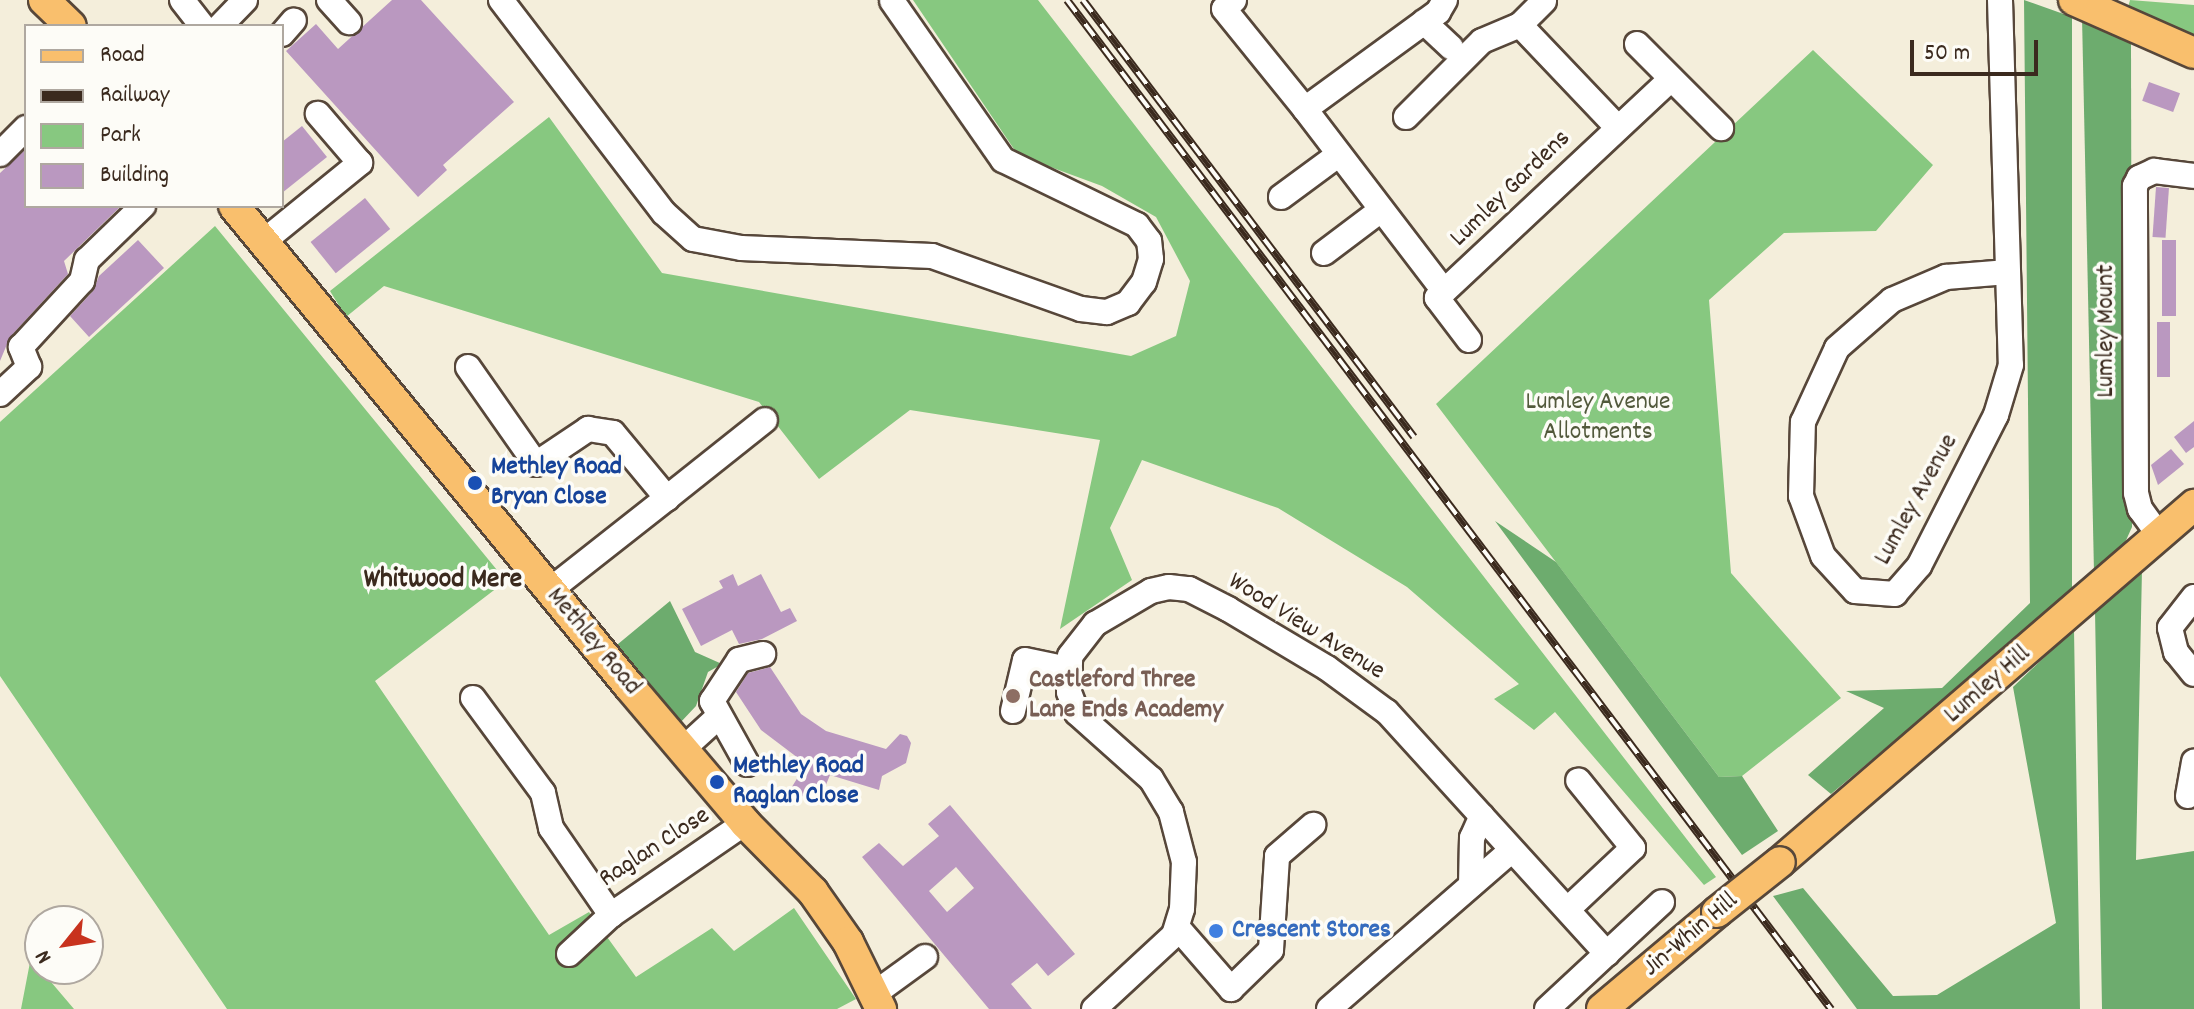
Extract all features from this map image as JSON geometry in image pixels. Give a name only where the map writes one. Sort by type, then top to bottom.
[{"type":"main road","points":[[44,0],[69,24]]},
{"type":"main road","points":[[2074,0],[2194,53]]},
{"type":"main road","name":"Methley Road","points":[[236,208],[745,823],[813,892],[848,942],[878,1002]]},
{"type":"main road","name":"Lumley Hill","points":[[1780,862],[2194,505]]},
{"type":"main road","name":"Jin-Whin Hill","points":[[1602,1009],[1780,862]]},
{"type":"street","points":[[182,0],[200,24]]},
{"type":"street","points":[[222,24],[245,0]]},
{"type":"street","points":[[329,0],[349,22]]},
{"type":"street","points":[[501,0],[664,213],[693,239],[741,248],[932,256],[1081,309],[1117,311],[1128,303],[1144,282],[1151,259],[1143,233],[1137,225],[1003,160],[892,1]]},
{"type":"street","name":"Lumley Gardens","points":[[1234,0],[1224,9],[1305,109],[1440,294],[1671,79]]},
{"type":"street","points":[[1305,109],[1424,22],[1445,0]]},
{"type":"street","name":"Lumley Avenue","points":[[2000,0],[2011,365],[1996,415],[1919,566],[1895,594],[1855,591],[1823,556],[1801,496],[1803,422],[1837,348],[1892,300],[1946,277],[2008,272]]},
{"type":"street","points":[[1406,117],[1471,51],[1508,29],[1544,1]]},
{"type":"street","points":[[1424,22],[1451,47]]},
{"type":"street","points":[[1508,29],[1617,127]]},
{"type":"street","points":[[1637,44],[1713,120]]},
{"type":"street","points":[[264,241],[360,163],[318,114]]},
{"type":"street","points":[[0,154],[24,130]]},
{"type":"street","points":[[1277,191],[1334,150]]},
{"type":"street","name":"Lumley Mount","points":[[2159,535],[2140,509],[2136,493],[2135,186],[2154,171],[2194,176]]},
{"type":"street","points":[[0,394],[29,367],[21,347],[82,281],[87,260],[141,208]]},
{"type":"street","points":[[1324,253],[1381,210]]},
{"type":"street","points":[[1440,294],[1469,340]]},
{"type":"street","points":[[468,367],[536,464],[588,429],[613,433],[667,498]]},
{"type":"street","points":[[550,590],[765,420]]},
{"type":"street","name":"Wood View Avenue","points":[[1071,658],[1095,624],[1151,591],[1189,589],[1327,668],[1387,712],[1607,954]]},
{"type":"street","points":[[2194,597],[2170,628],[2176,652],[2194,674]]},
{"type":"street","points":[[747,764],[718,717],[715,692],[739,660],[763,654]]},
{"type":"street","points":[[1013,711],[1025,660],[1071,658],[1069,692],[1077,713],[1136,761],[1171,812],[1185,873],[1178,928],[1165,946],[1094,1009]]},
{"type":"street","name":"Raglan Close","points":[[473,698],[543,793],[551,828],[611,915],[745,823]]},
{"type":"street","points":[[683,749],[718,717]]},
{"type":"street","points":[[2188,796],[2194,762]]},
{"type":"street","points":[[1568,909],[1633,848],[1578,780]]},
{"type":"street","points":[[1471,885],[1472,838],[1482,816]]},
{"type":"street","points":[[1178,928],[1231,989],[1271,950],[1277,856],[1313,825]]},
{"type":"street","points":[[1329,1009],[1511,851]]},
{"type":"street","points":[[1547,1009],[1662,902]]},
{"type":"street","points":[[569,954],[611,915]]},
{"type":"street","points":[[878,1002],[925,957]]},
{"type":"green space","points":[[913,0],[1038,0],[1716,877],[1704,885],[1555,712],[1534,730],[1494,699],[1519,684],[1407,587],[1278,508],[1142,460],[1110,528],[1132,580],[1060,629],[1100,440],[910,410],[819,479],[759,402],[384,286],[346,317],[330,291],[549,117],[662,273],[1131,356],[1176,336],[1190,281],[1156,217],[1102,186],[1018,155]]},
{"type":"green space","points":[[2024,0],[2072,17],[2072,592],[1831,794],[1808,775],[1884,708],[1846,691],[1942,688],[2030,603]]},
{"type":"green space","points":[[2130,0],[2194,5],[2194,42],[2125,19]]},
{"type":"green space","points":[[2082,17],[2131,43],[2132,527],[2123,547],[2094,572]]},
{"type":"green space","name":"Lumley Avenue Allotments","points":[[1813,50],[1933,165],[1876,231],[1784,233],[1709,300],[1731,573],[1841,698],[1742,776],[1719,777],[1436,404]]},
{"type":"green space","points":[[215,226],[506,581],[375,681],[549,935],[589,912],[636,977],[712,928],[734,951],[794,908],[856,999],[837,1009],[227,1009],[0,676],[0,422]]},
{"type":"green space","points":[[1495,521],[1556,562],[1719,777],[1742,776],[1778,831],[1742,855]]},
{"type":"green space","points":[[2142,569],[2136,860],[2194,851],[2194,1009],[2102,1009],[2095,611]]},
{"type":"green space","points":[[670,601],[695,652],[722,664],[708,672],[696,706],[679,724],[612,649]]},
{"type":"green space","points":[[2074,629],[2080,1009],[1857,1009],[1773,896],[1803,888],[1893,996],[1937,995],[2056,923],[2013,687]]},
{"type":"green space","points":[[26,985],[54,985],[74,1009],[21,1009]]},
{"type":"building","points":[[392,0],[421,0],[514,102],[443,165],[447,170],[418,197],[286,51],[316,24],[338,49]]},
{"type":"building","points":[[2149,82],[2180,93],[2173,112],[2142,101]]},
{"type":"building","points":[[302,126],[327,157],[284,191],[284,140]]},
{"type":"building","points":[[24,151],[24,208],[119,208],[64,261],[68,274],[10,337],[0,361],[0,173]]},
{"type":"building","points":[[2156,187],[2169,188],[2165,238],[2153,237]]},
{"type":"building","points":[[365,198],[390,229],[336,273],[311,242]]},
{"type":"building","points":[[138,240],[164,268],[89,337],[70,316],[93,291],[99,276]]},
{"type":"building","points":[[2162,240],[2176,240],[2176,316],[2162,316]]},
{"type":"building","points":[[2157,322],[2170,322],[2170,377],[2157,377]]},
{"type":"building","points":[[2194,421],[2194,447],[2186,453],[2174,437]]},
{"type":"building","points":[[2171,449],[2184,464],[2158,485],[2151,465]]},
{"type":"building","points":[[733,574],[738,586],[761,574],[781,612],[790,608],[797,621],[762,639],[739,644],[732,630],[701,646],[682,609],[723,588],[719,581]]},
{"type":"building","points":[[770,667],[801,714],[826,731],[886,749],[900,734],[907,736],[911,743],[906,763],[882,776],[879,790],[830,775],[818,804],[790,790],[806,764],[761,730],[736,692],[748,673]]},
{"type":"building","points":[[950,805],[1075,954],[1048,976],[1037,963],[1011,984],[1032,1009],[989,1009],[862,857],[879,843],[903,866],[939,836],[928,824]],"holes":[[[956,867],[974,888],[947,912],[929,891]]]},
{"type":"railway","points":[[1067,0],[1831,1009]]},
{"type":"railway","points":[[1083,0],[1414,437]]},
{"type":"place","name":"Methley Road Bryan Close","points":[[475,483]]},
{"type":"place","name":"Castleford Three Lane Ends Academy","points":[[1013,696]]},
{"type":"place","name":"Methley Road Raglan Close","points":[[717,782]]},
{"type":"place","name":"Crescent Stores","points":[[1216,931]]},
{"type":"district","name":"Whitwood Mere","points":[[443,581]]}]
